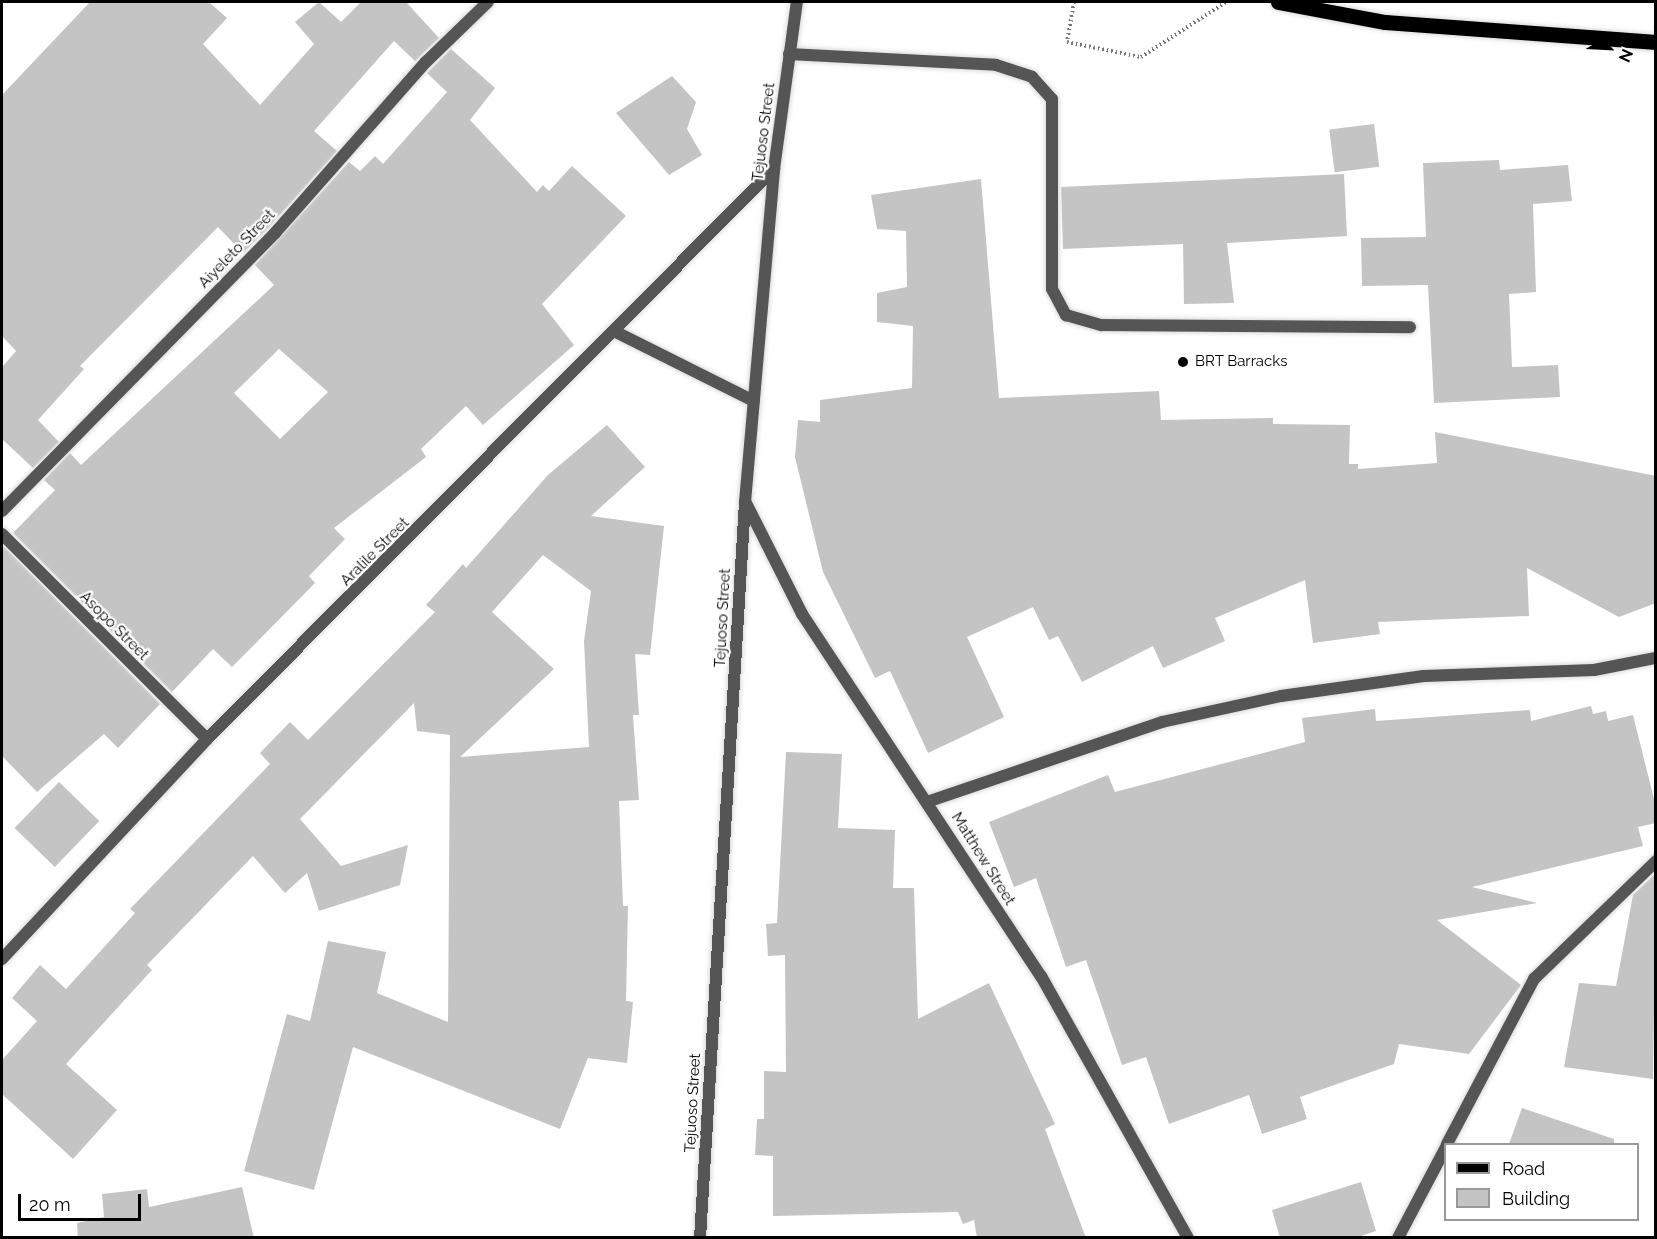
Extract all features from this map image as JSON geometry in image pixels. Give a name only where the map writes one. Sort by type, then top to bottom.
[{"type":"main road","points":[[1278,2],[1385,22],[1656,42]]},
{"type":"street","name":"Aiyeleto Street","points":[[2,511],[275,233],[426,62],[488,2]]},
{"type":"street","name":"Tejuoso Street","points":[[700,1238],[745,502],[774,169],[797,2]]},
{"type":"street","points":[[789,54],[996,64],[1032,77],[1052,99],[1052,289],[1066,315],[1102,325],[1410,327]]},
{"type":"street","name":"Aralile Street","points":[[2,959],[207,739],[616,332],[774,169]]},
{"type":"street","points":[[616,332],[754,401]]},
{"type":"street","name":"Matthew Street","points":[[745,502],[802,614],[930,801],[1041,976],[1188,1238]]},
{"type":"street","name":"Asopo Street","points":[[2,534],[207,739]]},
{"type":"street","points":[[930,801],[1162,722],[1281,696],[1424,676],[1594,670],[1656,658]]},
{"type":"street","points":[[1448,1143],[1534,979],[1656,861]]},
{"type":"street","points":[[1398,1238],[1444,1150]]},
{"type":"path","points":[[1074,2],[1067,42],[1141,57],[1226,2]]},
{"type":"building","points":[[90,2],[209,2],[227,18],[203,44],[260,105],[314,44],[295,22],[319,2],[341,22],[361,2],[406,2],[439,38],[415,61],[394,41],[314,131],[337,151],[269,227],[243,253],[218,227],[80,366],[84,369],[38,420],[59,442],[33,468],[2,439],[2,367],[16,351],[2,336],[2,95]]},
{"type":"building","points":[[451,49],[495,88],[470,120],[537,192],[543,185],[549,191],[572,166],[626,216],[542,304],[574,345],[483,425],[466,406],[421,449],[426,457],[334,528],[345,539],[309,576],[315,583],[232,667],[213,649],[172,692],[13,533],[55,490],[44,480],[70,453],[81,465],[274,285],[255,265],[349,162],[360,171],[375,156],[383,164],[447,92],[427,73]],"holes":[[[279,349],[328,392],[280,439],[234,393]]]},
{"type":"building","points":[[672,76],[696,102],[687,129],[702,155],[669,175],[616,113]]},
{"type":"building","points":[[1374,124],[1379,167],[1335,172],[1329,129]]},
{"type":"building","points":[[1499,160],[1500,170],[1568,165],[1572,201],[1533,204],[1536,292],[1509,294],[1512,367],[1558,365],[1560,397],[1434,403],[1428,285],[1362,286],[1361,238],[1426,237],[1423,163]]},
{"type":"building","points":[[1344,174],[1347,236],[1227,243],[1234,303],[1184,304],[1183,244],[1063,249],[1061,187]]},
{"type":"building","points":[[981,179],[999,398],[1159,391],[1161,420],[1273,418],[1273,424],[1350,425],[1349,464],[1358,464],[1358,469],[1437,463],[1435,432],[1656,476],[1656,603],[1619,617],[1527,568],[1529,616],[1378,622],[1380,634],[1313,643],[1305,580],[1215,618],[1225,641],[1163,668],[1153,646],[1082,682],[1058,636],[1049,640],[1033,607],[967,637],[1004,717],[928,753],[890,671],[875,678],[823,572],[795,457],[798,420],[820,422],[820,400],[912,388],[913,326],[877,322],[877,293],[907,287],[906,231],[877,229],[871,195]]},
{"type":"building","points":[[607,425],[645,467],[591,516],[664,526],[650,655],[635,654],[639,715],[633,715],[639,800],[619,801],[623,906],[628,906],[626,1001],[633,1002],[627,1063],[588,1058],[560,1129],[353,1047],[314,1190],[244,1171],[287,1014],[310,1021],[328,941],[386,952],[377,993],[448,1022],[450,735],[417,731],[414,703],[300,819],[341,866],[408,845],[400,885],[319,911],[307,873],[285,893],[253,856],[147,965],[152,970],[66,1064],[117,1110],[73,1159],[2,1094],[2,1060],[37,1021],[12,998],[40,965],[66,989],[135,913],[130,909],[270,764],[260,753],[290,722],[308,740],[435,612],[426,605],[463,564],[466,568],[548,475]],"holes":[[[543,555],[591,591],[584,641],[589,747],[460,757],[554,669],[492,612]]]},
{"type":"building","points":[[2,545],[160,704],[118,748],[104,734],[37,792],[2,756]]},
{"type":"building","points":[[1591,706],[1593,714],[1606,711],[1608,721],[1633,715],[1656,807],[1656,823],[1638,827],[1643,846],[1472,887],[1537,903],[1437,920],[1521,985],[1469,1054],[1399,1044],[1394,1064],[1300,1097],[1307,1119],[1262,1134],[1249,1095],[1169,1124],[1146,1057],[1122,1065],[1086,960],[1066,967],[1036,878],[1014,887],[989,822],[1108,775],[1115,792],[1305,742],[1302,718],[1375,709],[1376,721],[1530,710],[1531,721]]},
{"type":"building","points":[[786,752],[842,754],[838,828],[895,830],[893,888],[914,888],[918,1019],[989,983],[1055,1124],[1045,1129],[1086,1238],[977,1238],[974,1220],[963,1224],[958,1212],[773,1216],[773,1156],[755,1155],[757,1119],[764,1119],[764,1071],[786,1072],[785,955],[768,956],[766,924],[777,923]]},
{"type":"building","points":[[59,782],[99,821],[55,867],[15,828]]},
{"type":"building","points":[[1656,873],[1653,1079],[1564,1067],[1579,983],[1616,986],[1633,895]]},
{"type":"building","points":[[1522,1108],[1614,1139],[1614,1143],[1509,1143]]},
{"type":"building","points":[[1361,1182],[1376,1231],[1355,1238],[1280,1238],[1272,1210]]},
{"type":"building","points":[[242,1187],[254,1238],[78,1238],[77,1223],[104,1217],[102,1194],[147,1189],[149,1207]]},
{"type":"place","name":"BRT Barracks","points":[[1183,362]]}]
